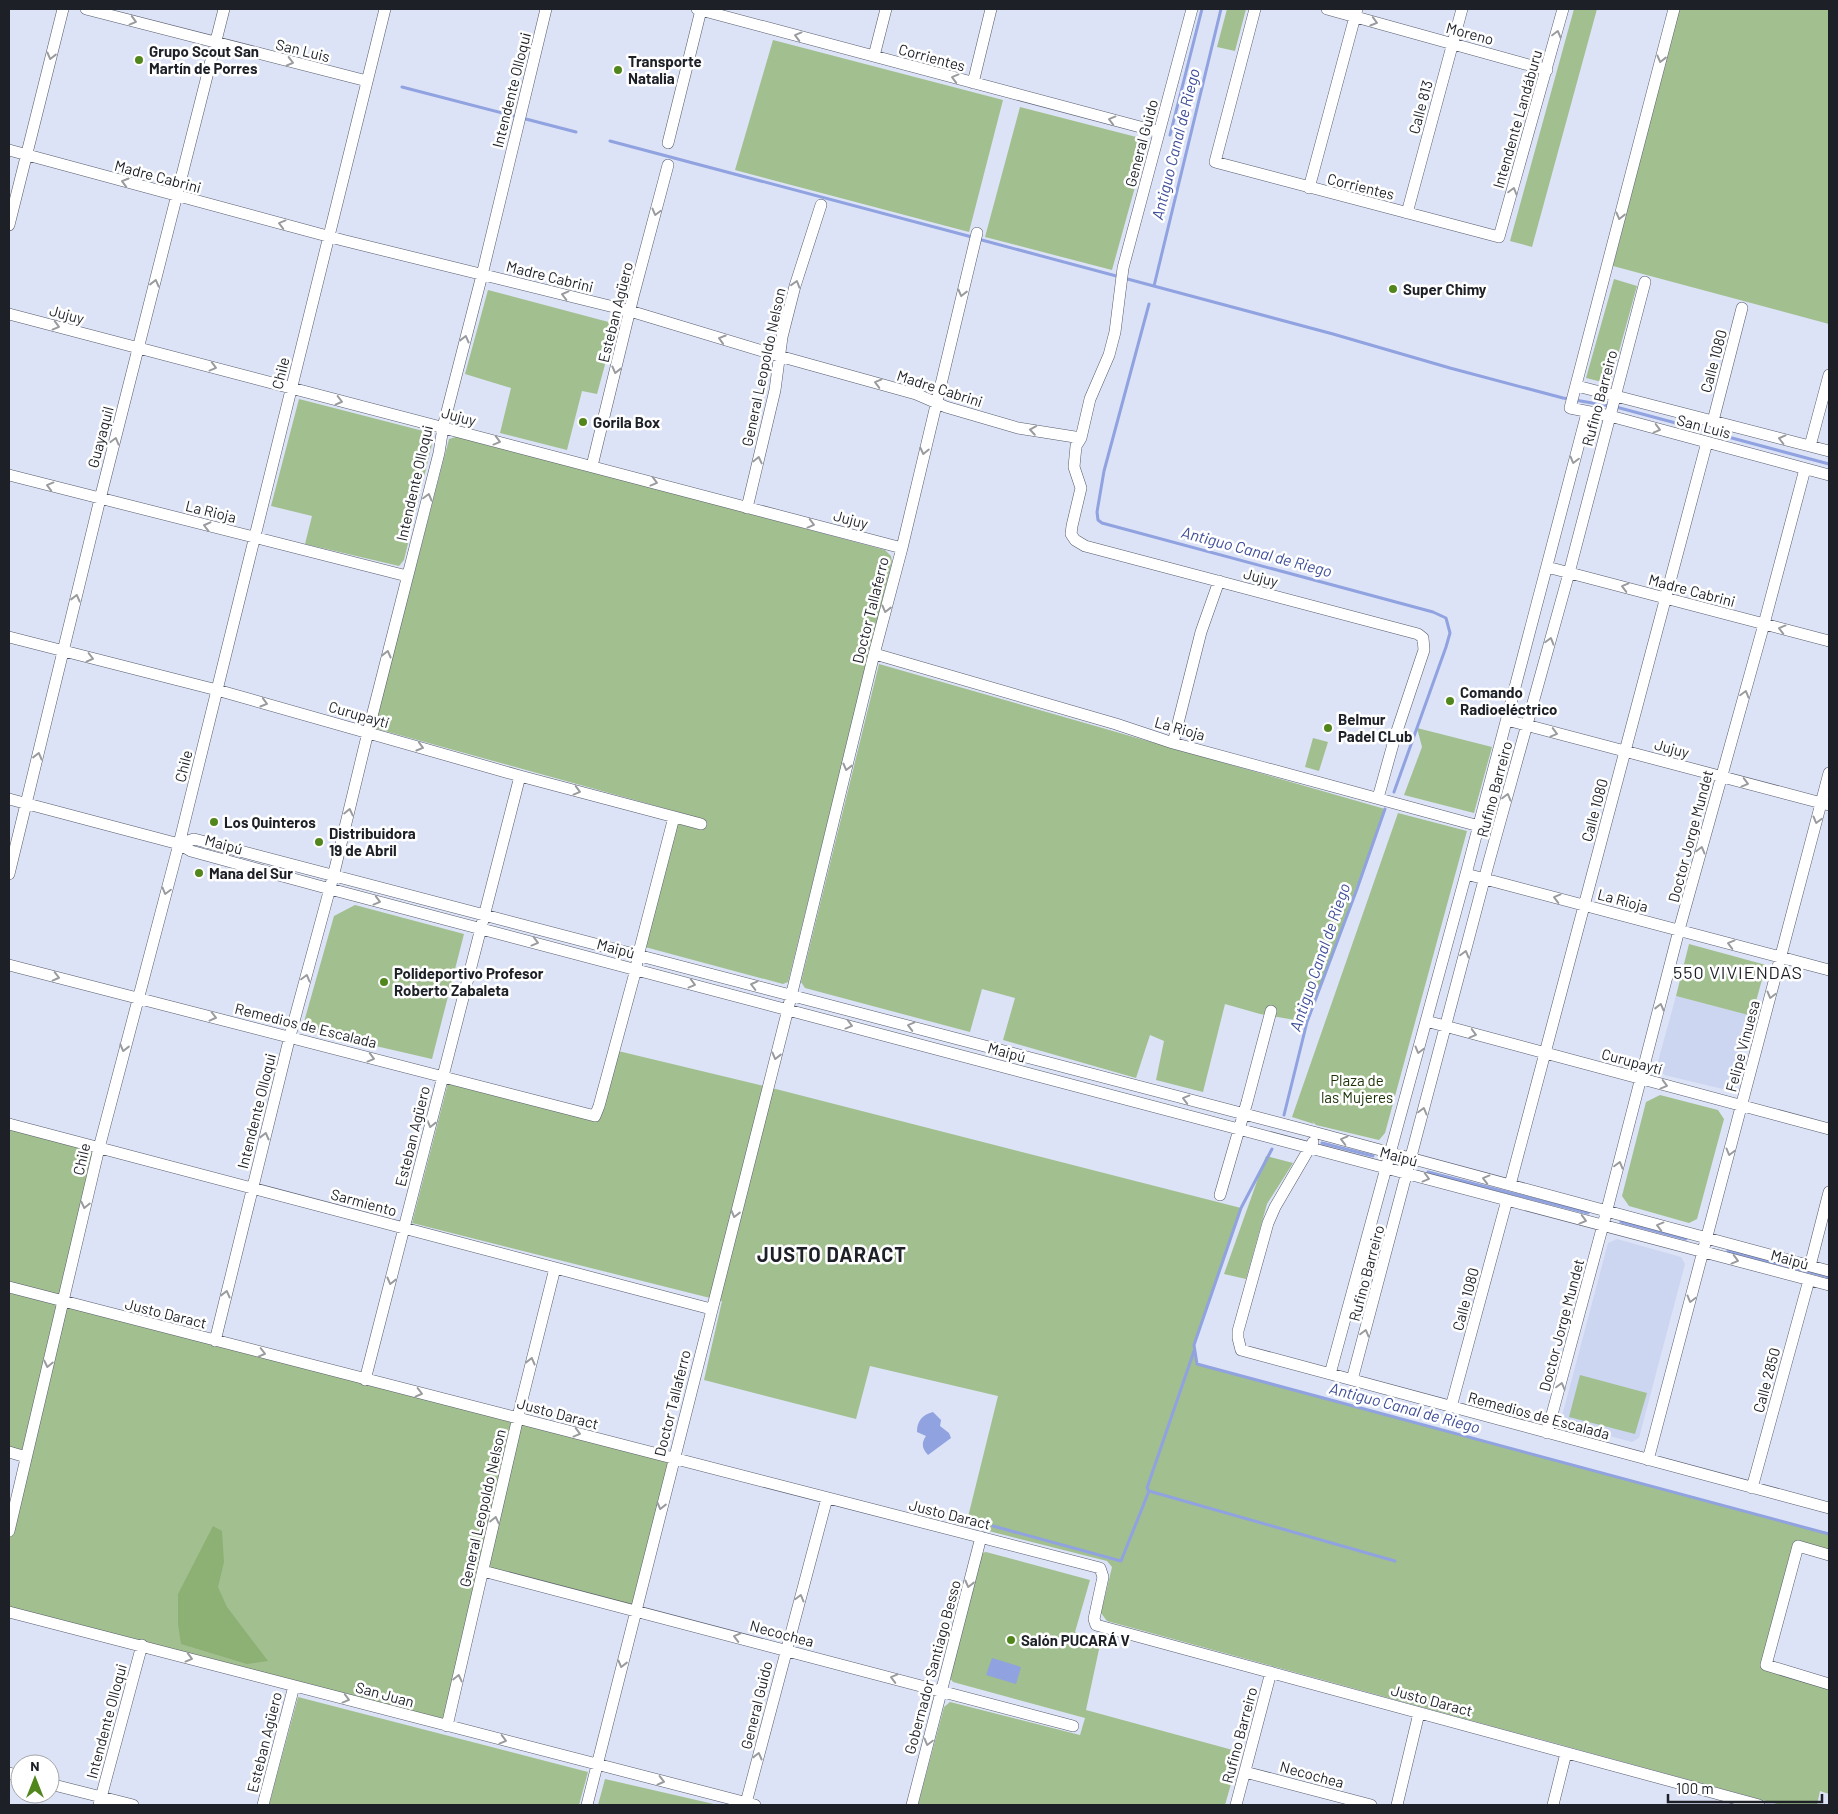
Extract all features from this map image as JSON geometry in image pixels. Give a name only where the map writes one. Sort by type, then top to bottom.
[{"type":"street","points":[[9,225],[63,9]]},
{"type":"street","name":"San Luis","points":[[86,9],[216,44],[367,81]]},
{"type":"street","name":"Guayaquil","points":[[9,874],[100,499],[224,9]]},
{"type":"street","name":"Chile","points":[[9,1531],[99,1148],[179,844],[385,9]]},
{"type":"street","name":"Intendente Olloqui","points":[[215,1341],[290,1036],[330,889],[439,453],[443,427],[482,275],[546,9]]},
{"type":"street","points":[[668,143],[699,9]]},
{"type":"street","name":"Corrientes","points":[[699,9],[1159,132]]},
{"type":"street","points":[[874,56],[886,9]]},
{"type":"street","points":[[973,83],[991,9]]},
{"type":"street","name":"General Guido","points":[[1071,534],[1082,488],[1074,467],[1076,446],[1081,438],[1090,399],[1115,332],[1123,272],[1192,9]]},
{"type":"street","name":"Corrientes","points":[[1255,9],[1215,162],[1499,237]]},
{"type":"street","name":"Moreno","points":[[1327,9],[1356,13],[1452,44],[1547,70]]},
{"type":"street","name":"Calle 813","points":[[1407,213],[1462,9]]},
{"type":"street","name":"Intendente Landáburu","points":[[1499,237],[1564,9]]},
{"type":"street","name":"Rufino Barreiro","points":[[1570,408],[1674,9]]},
{"type":"street","points":[[1309,188],[1356,13]]},
{"type":"street","name":"Madre Cabrini","points":[[9,150],[176,197],[329,237],[630,311],[779,356],[916,394],[935,404],[1018,428],[1081,438]]},
{"type":"street","name":"Esteban Agüero","points":[[592,466],[668,165]]},
{"type":"street","name":"General Leopoldo Nelson","points":[[746,508],[775,390],[779,356],[795,286],[821,205]]},
{"type":"street","name":"Doctor Tallaferro","points":[[587,1805],[788,1009],[902,548],[977,233]]},
{"type":"street","name":"Rufino Barreiro","points":[[1352,1380],[1526,726],[1569,573],[1645,282]]},
{"type":"street","name":"Calle 1080","points":[[1713,421],[1742,308]]},
{"type":"street","name":"Jujuy","points":[[9,314],[902,548]]},
{"type":"street","points":[[1810,446],[1829,375]]},
{"type":"street","name":"San Luis","points":[[1577,386],[1829,451]]},
{"type":"street","name":"San Luis","points":[[1570,408],[1587,413],[1610,416],[1829,475]]},
{"type":"street","name":"Rufino Barreiro","points":[[1330,1374],[1479,826],[1587,413]]},
{"type":"street","name":"Calle 1080","points":[[1510,1185],[1707,442]]},
{"type":"street","name":"Doctor Jorge Mundet","points":[[1547,1433],[1642,1078],[1679,930],[1805,469]]},
{"type":"street","name":"La Rioja","points":[[9,475],[407,576]]},
{"type":"street","name":"Jujuy","points":[[1071,534],[1075,540],[1085,546],[1418,634],[1423,638],[1424,650],[1395,737],[1378,798]]},
{"type":"street","name":"Madre Cabrini","points":[[1547,567],[1829,641]]},
{"type":"street","points":[[1173,743],[1201,632],[1219,581]]},
{"type":"street","name":"Curupaytí","points":[[9,637],[217,690],[520,776],[701,824]]},
{"type":"street","name":"La Rioja","points":[[875,654],[1116,724],[1173,743],[1479,826]]},
{"type":"street","name":"Jujuy","points":[[1507,720],[1825,804]]},
{"type":"street","name":"Felipe Vinuesa","points":[[1703,1252],[1781,957],[1825,804],[1829,773]]},
{"type":"street","points":[[483,916],[520,776]]},
{"type":"street","name":"Maipú","points":[[9,799],[179,844],[191,851],[330,889],[1829,1285]]},
{"type":"street","points":[[636,969],[674,817]]},
{"type":"street","name":"Maipú","points":[[179,844],[194,839],[333,877],[1391,1152],[1606,1212],[1829,1271]]},
{"type":"street","name":"La Rioja","points":[[1466,874],[1829,970]]},
{"type":"street","name":"Esteban Agüero","points":[[365,1380],[483,916]]},
{"type":"street","name":"Remedios de Escalada","points":[[9,965],[595,1116],[636,969]]},
{"type":"street","points":[[1220,1195],[1244,1114],[1271,1010]]},
{"type":"street","name":"Curupaytí","points":[[1426,1021],[1829,1129]]},
{"type":"street","points":[[940,1049],[944,1035]]},
{"type":"street","points":[[1091,1089],[1095,1075]]},
{"type":"street","name":"Sarmiento","points":[[9,1124],[711,1309]]},
{"type":"street","points":[[1311,1148],[1317,1133]]},
{"type":"street","name":"Remedios de Escalada","points":[[1311,1148],[1275,1207],[1268,1223],[1238,1331],[1241,1350],[1829,1508]]},
{"type":"street","points":[[1810,1266],[1829,1192]]},
{"type":"street","name":"Calle 1080","points":[[1451,1406],[1507,1200]]},
{"type":"street","points":[[1648,1460],[1703,1252]]},
{"type":"street","name":"General Leopoldo Nelson","points":[[447,1726],[518,1418],[555,1268]]},
{"type":"street","name":"Calle 2850","points":[[1752,1488],[1809,1280]]},
{"type":"street","name":"Justo Daract","points":[[9,1287],[1100,1568],[1103,1577],[1094,1618],[1096,1625],[1759,1805]]},
{"type":"street","points":[[9,1452],[26,1457]]},
{"type":"street","name":"General Guido","points":[[750,1804],[786,1650],[827,1498]]},
{"type":"street","name":"Gobernador Santiago Besso","points":[[912,1805],[981,1537]]},
{"type":"street","points":[[1829,1554],[1798,1546],[1766,1665],[1829,1684]]},
{"type":"street","name":"Necochea","points":[[483,1571],[1073,1726]]},
{"type":"street","name":"San Juan","points":[[9,1612],[750,1804]]},
{"type":"street","name":"Intendente Olloqui","points":[[100,1801],[142,1645]]},
{"type":"street","name":"Rufino Barreiro","points":[[1236,1805],[1271,1672]]},
{"type":"street","name":"Esteban Agüero","points":[[264,1805],[294,1686]]},
{"type":"street","points":[[1398,1805],[1419,1713]]},
{"type":"street","points":[[1552,1805],[1566,1753]]},
{"type":"street","name":"Necochea","points":[[1245,1772],[1371,1805]]},
{"type":"street","points":[[60,1787],[100,1801],[133,1805]]},
{"type":"street","points":[[1711,1805],[1714,1793]]},
{"type":"shaded area","points":[[1676,996],[1752,1016],[1734,1084],[1727,1090],[1664,1075],[1657,1065]]},
{"type":"shaded area","points":[[1617,1239],[1681,1257],[1685,1264],[1639,1438],[1632,1442],[1568,1425],[1562,1416],[1608,1243]]},
{"type":"green space","points":[[1227,9],[1246,9],[1235,51],[1217,47]]},
{"type":"green space","points":[[1574,9],[1597,9],[1532,247],[1510,241]]},
{"type":"green space","points":[[1679,9],[1829,9],[1829,324],[1613,266]]},
{"type":"green space","points":[[773,40],[1003,100],[969,232],[735,170]]},
{"type":"green space","points":[[1020,107],[1148,140],[1112,270],[985,237]]},
{"type":"green space","points":[[1614,279],[1637,286],[1610,384],[1586,378]]},
{"type":"green space","points":[[488,290],[616,324],[597,394],[582,391],[567,450],[500,433],[511,388],[465,374]]},
{"type":"green space","points":[[299,399],[431,433],[433,440],[404,560],[399,566],[305,544],[312,516],[271,506]]},
{"type":"green space","points":[[459,436],[885,550],[891,556],[892,562],[788,982],[783,984],[645,947],[678,812],[374,728],[449,439]]},
{"type":"green space","points":[[879,664],[1385,809],[1307,1022],[1260,1014],[1225,1004],[1203,1092],[1156,1080],[1164,1041],[1150,1035],[1136,1078],[1003,1040],[1015,998],[982,989],[970,1032],[805,988],[801,982]]},
{"type":"green space","points":[[1417,728],[1492,747],[1474,813],[1404,795],[1422,747]]},
{"type":"green space","points":[[1313,738],[1328,742],[1319,771],[1305,767]]},
{"type":"green space","name":"Plaza de las Mujeres","points":[[1398,813],[1467,831],[1385,1133],[1379,1140],[1316,1125],[1312,1121],[1314,1124],[1292,1117]]},
{"type":"green space","name":"Polideportivo Profesor Roberto Zabaleta","points":[[355,905],[464,934],[432,1059],[302,1029],[334,916]]},
{"type":"green space","points":[[1689,944],[1766,965],[1752,1016],[1676,996]]},
{"type":"green space","points":[[614,1050],[768,1087],[1241,1208],[1194,1345],[1197,1364],[1829,1534],[1829,1555],[1798,1546],[1766,1665],[1829,1684],[1829,1794],[1820,1791],[1817,1805],[1781,1805],[1107,1621],[1101,1613],[1112,1567],[1107,1561],[969,1526],[968,1517],[998,1396],[870,1366],[856,1419],[704,1380],[722,1301],[412,1223],[448,1083],[595,1116]]},
{"type":"green space","points":[[1660,1095],[1718,1110],[1724,1119],[1697,1219],[1689,1223],[1629,1206],[1622,1196],[1646,1102]]},
{"type":"green space","points":[[9,1124],[99,1148],[63,1301],[673,1459],[635,1610],[483,1571],[447,1726],[9,1612],[9,1532],[26,1457],[9,1452]]},
{"type":"green space","points":[[1266,1156],[1293,1163],[1267,1204],[1246,1279],[1224,1274]]},
{"type":"green space","points":[[1580,1375],[1647,1393],[1635,1434],[1569,1417]]},
{"type":"green space","points":[[213,1526],[222,1531],[224,1562],[218,1587],[227,1607],[268,1661],[247,1664],[181,1644],[178,1624],[178,1594]]},
{"type":"green space","points":[[986,1552],[1090,1580],[1075,1632],[1101,1640],[1086,1710],[1240,1752],[1225,1805],[918,1805],[944,1707],[950,1702],[1080,1735],[1085,1718],[953,1682],[949,1677],[982,1553]]},
{"type":"green space","points":[[298,1697],[588,1772],[579,1805],[269,1805]]},
{"type":"green space","points":[[605,1779],[718,1805],[598,1805]]},
{"type":"water","points":[[933,1412],[941,1420],[940,1426],[949,1433],[951,1438],[928,1455],[923,1446],[926,1436],[917,1432],[917,1428],[921,1419]]},
{"type":"water","points":[[992,1658],[1021,1667],[1016,1684],[986,1675]]},
{"type":"waterway","points":[[1170,135],[1202,9]]},
{"type":"waterway","name":"Antiguo Canal de Riego","points":[[1154,286],[1221,9]]},
{"type":"waterway","points":[[402,87],[576,132]]},
{"type":"waterway","points":[[610,141],[972,237]]},
{"type":"waterway","points":[[978,239],[1563,398],[1610,406]]},
{"type":"waterway","name":"Antiguo Canal de Riego","points":[[1149,304],[1104,471],[1097,512],[1098,520],[1102,523],[1433,612],[1446,618],[1450,633],[1446,647],[1394,792]]},
{"type":"waterway","points":[[1616,407],[1829,464]]},
{"type":"waterway","name":"Antiguo Canal de Riego","points":[[1284,1115],[1307,1022],[1385,809]]},
{"type":"waterway","points":[[1322,1143],[1373,1156]]},
{"type":"waterway","name":"Antiguo Canal de Riego","points":[[1272,1149],[1241,1208],[1194,1345],[1197,1364],[1829,1534]]},
{"type":"waterway","points":[[1428,1172],[1588,1213]]},
{"type":"waterway","points":[[1621,1222],[1686,1239]]},
{"type":"waterway","points":[[1728,1251],[1829,1277]]},
{"type":"waterway","points":[[993,1526],[1121,1561],[1149,1491],[1147,1488],[1194,1351]]},
{"type":"waterway","points":[[1149,1491],[1395,1561]]},
{"type":"place","name":"Grupo Scout San Martín de Porres","points":[[139,60]]},
{"type":"place","name":"Transporte Natalia","points":[[618,70]]},
{"type":"place","name":"Super Chimy","points":[[1393,289]]},
{"type":"place","name":"Gorila Box","points":[[583,422]]},
{"type":"place","name":"Comando Radioeléctrico","points":[[1450,701]]},
{"type":"place","name":"Belmur Padel CLub","points":[[1328,728]]},
{"type":"place","name":"Los Quinteros","points":[[214,822]]},
{"type":"place","name":"Distribuidora 19 de Abril","points":[[319,842]]},
{"type":"place","name":"Mana del Sur","points":[[199,873]]},
{"type":"place","name":"Polideportivo Profesor Roberto Zabaleta","points":[[384,982]]},
{"type":"place","name":"Salón PUCARÁ V","points":[[1011,1640]]},
{"type":"district","name":"550 VIVIENDAS","points":[[1738,972]]},
{"type":"district","name":"JUSTO DARACT","points":[[832,1254]]}]
